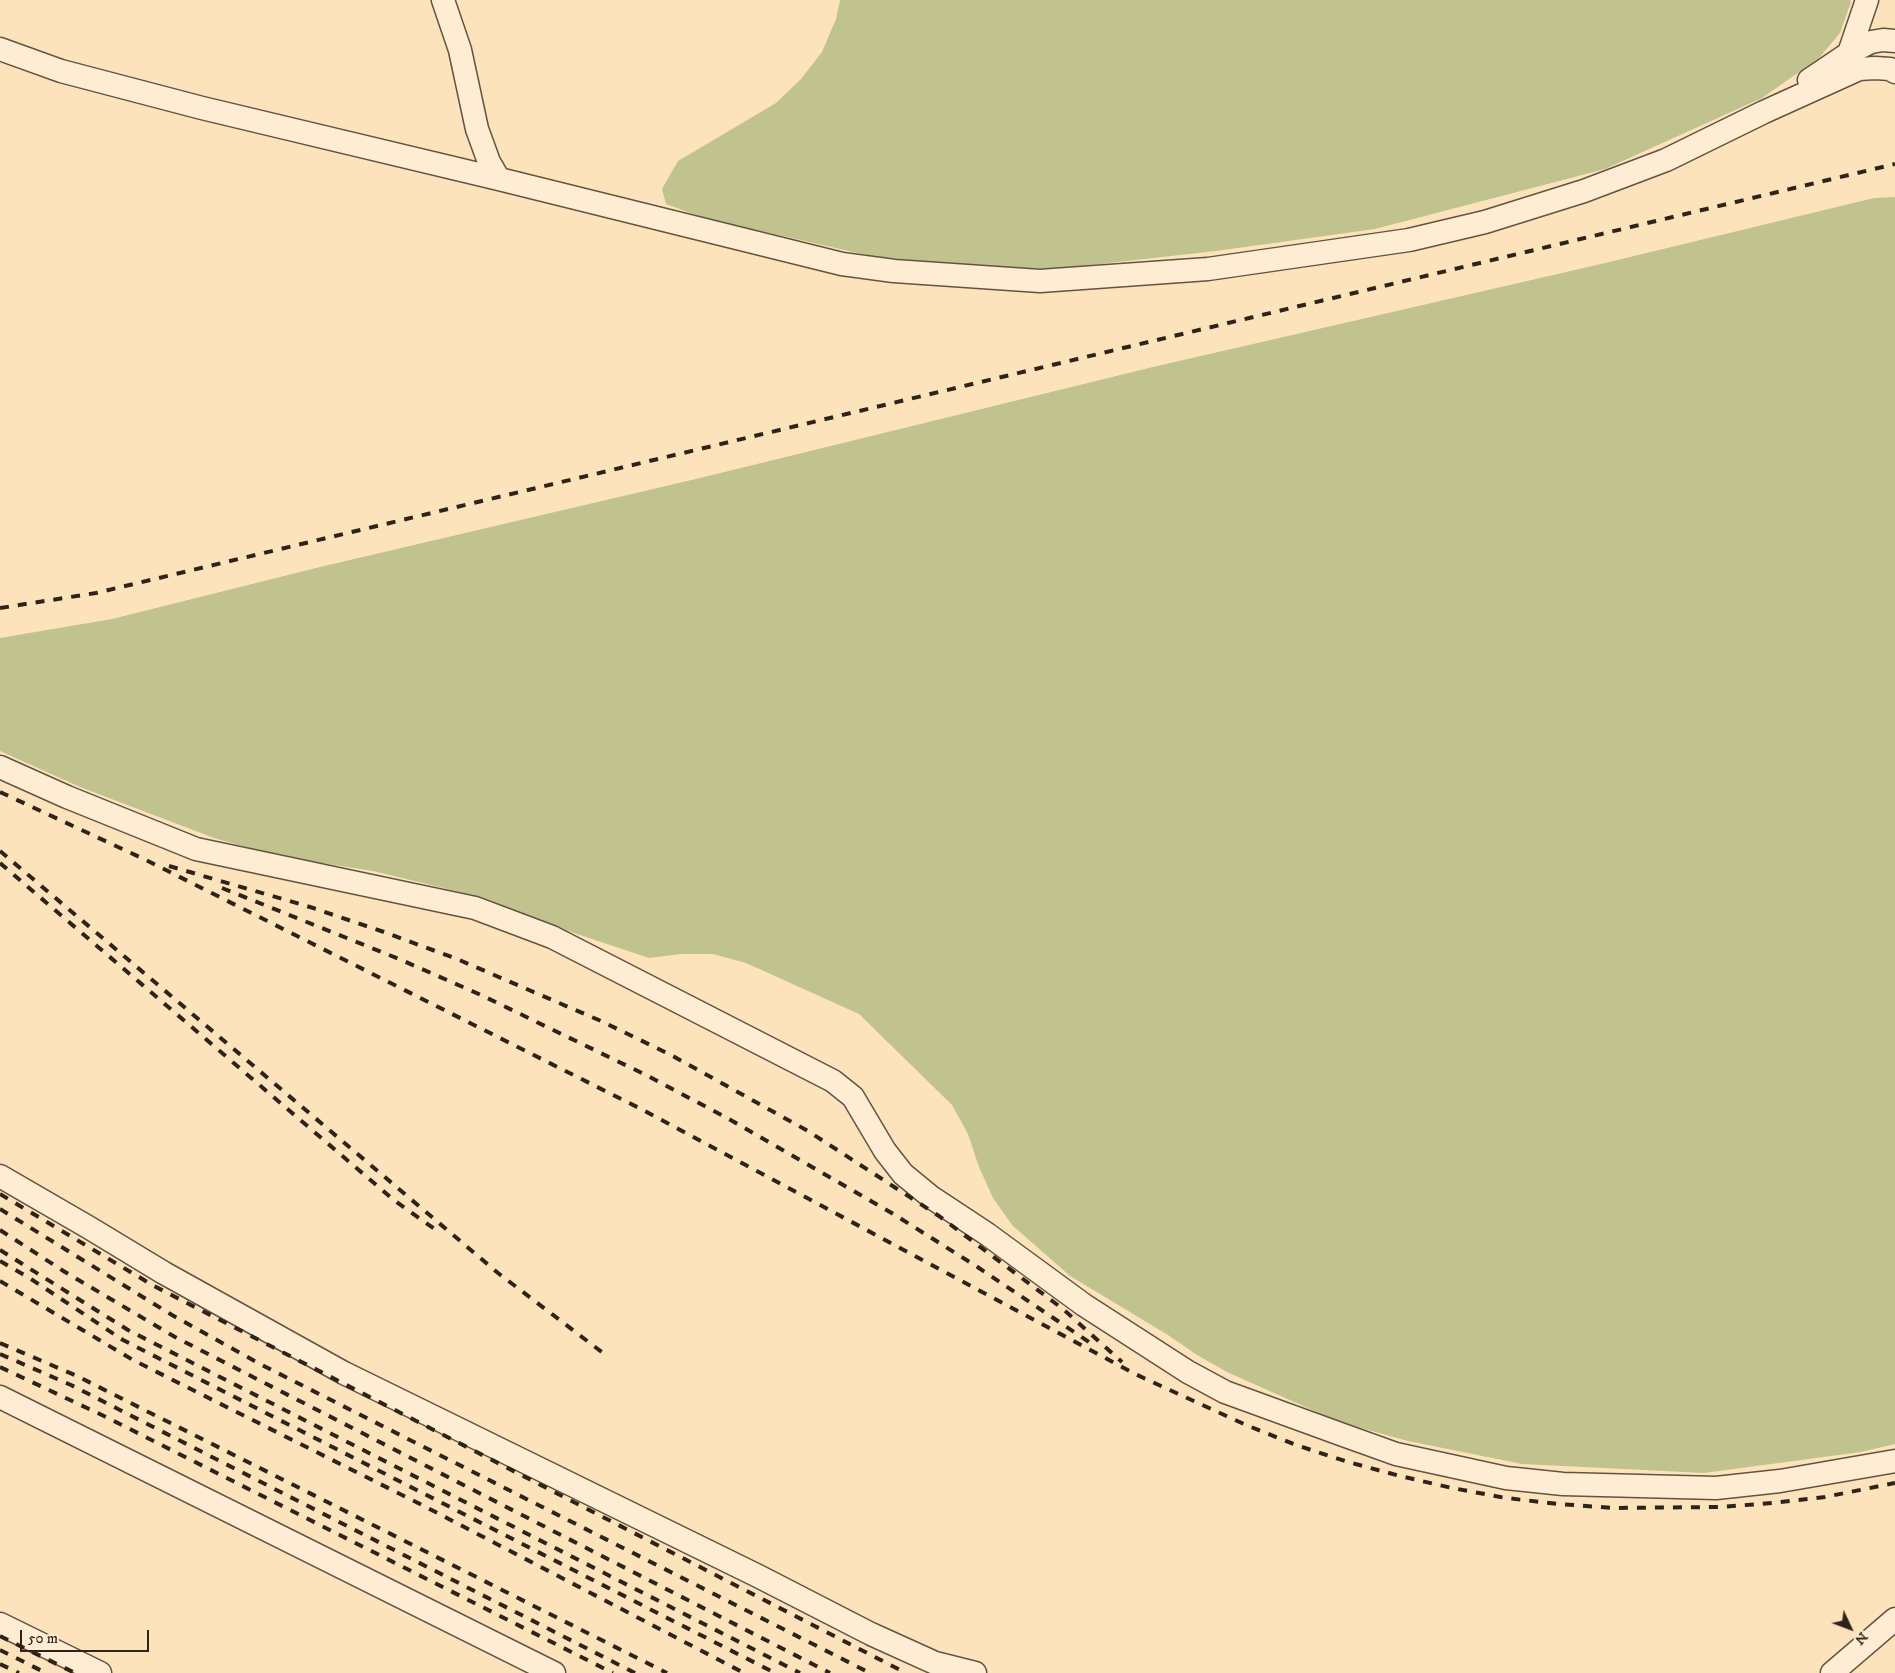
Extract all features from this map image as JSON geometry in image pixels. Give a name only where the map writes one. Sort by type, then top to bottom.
[{"type":"lane","points":[[443,0],[460,50],[477,129],[489,162],[499,179]]},
{"type":"lane","points":[[1854,61],[1867,0]]},
{"type":"lane","points":[[0,49],[62,71],[202,108],[842,264],[894,272],[1040,281],[1208,269],[1408,240],[1485,222],[1584,191],[1666,160],[1764,112],[1854,61],[1871,42],[1895,41]]},
{"type":"lane","points":[[1854,61],[1895,72]]},
{"type":"lane","points":[[0,767],[67,797],[196,849],[475,908],[552,937],[833,1081],[854,1097],[885,1151],[904,1174],[930,1198],[987,1234],[1084,1305],[1188,1372],[1225,1392],[1350,1438],[1396,1454],[1464,1469],[1506,1478],[1563,1484],[1716,1488],[1780,1481],[1895,1461]]},
{"type":"lane","points":[[0,1176],[164,1273],[344,1373],[748,1571],[871,1634],[935,1663],[975,1673]]},
{"type":"lane","points":[[0,1397],[554,1673]]},
{"type":"lane","points":[[1832,1673],[1895,1619]]},
{"type":"lane","points":[[0,1624],[100,1673]]},
{"type":"green space","points":[[840,0],[1850,0],[1851,2],[1840,33],[1819,58],[1762,98],[1605,169],[1375,229],[1216,251],[1040,269],[884,259],[704,218],[666,204],[662,189],[678,161],[776,103],[801,79],[822,52],[836,19]]},
{"type":"green space","points":[[1895,197],[1895,1444],[1861,1452],[1704,1473],[1522,1464],[1408,1441],[1339,1422],[1227,1372],[1070,1276],[1012,1225],[993,1198],[979,1167],[968,1134],[952,1105],[859,1014],[746,963],[713,954],[681,954],[649,958],[553,926],[485,898],[373,871],[277,856],[214,838],[80,787],[0,751],[0,638],[112,619],[320,567],[700,478],[1153,367],[1601,264],[1874,198]]},
{"type":"railway","points":[[0,608],[96,593],[1895,164]]},
{"type":"railway","points":[[0,792],[146,860],[643,1110],[1135,1374],[1246,1425],[1296,1445],[1348,1462],[1452,1488],[1506,1498],[1613,1508],[1720,1507],[1773,1503],[1825,1497],[1895,1483]]},
{"type":"railway","points":[[0,851],[498,1273],[603,1353]]},
{"type":"railway","points":[[0,863],[395,1201],[436,1230]]},
{"type":"railway","points":[[169,866],[310,907],[457,959],[601,1021],[671,1055],[808,1131],[939,1216],[1063,1309],[1122,1362]]},
{"type":"railway","points":[[222,888],[399,959],[481,995],[644,1074],[729,1119],[895,1215],[976,1266],[1092,1344]]},
{"type":"railway","points":[[0,1194],[154,1286],[906,1673]]},
{"type":"railway","points":[[0,1209],[172,1315],[260,1364],[870,1673]]},
{"type":"railway","points":[[0,1230],[65,1272],[175,1337],[830,1673]]},
{"type":"railway","points":[[0,1250],[128,1330],[800,1673]]},
{"type":"railway","points":[[0,1261],[31,1279],[123,1340],[775,1673]]},
{"type":"railway","points":[[0,1281],[133,1360],[422,1505],[744,1673]]},
{"type":"railway","points":[[0,1343],[77,1376],[667,1673]]},
{"type":"railway","points":[[0,1354],[71,1385],[635,1673]]},
{"type":"railway","points":[[0,1367],[104,1416],[613,1673]]},
{"type":"railway","points":[[0,1636],[75,1673]]},
{"type":"railway","points":[[0,1650],[46,1673]]},
{"type":"railway","points":[[0,1664],[19,1673]]}]
